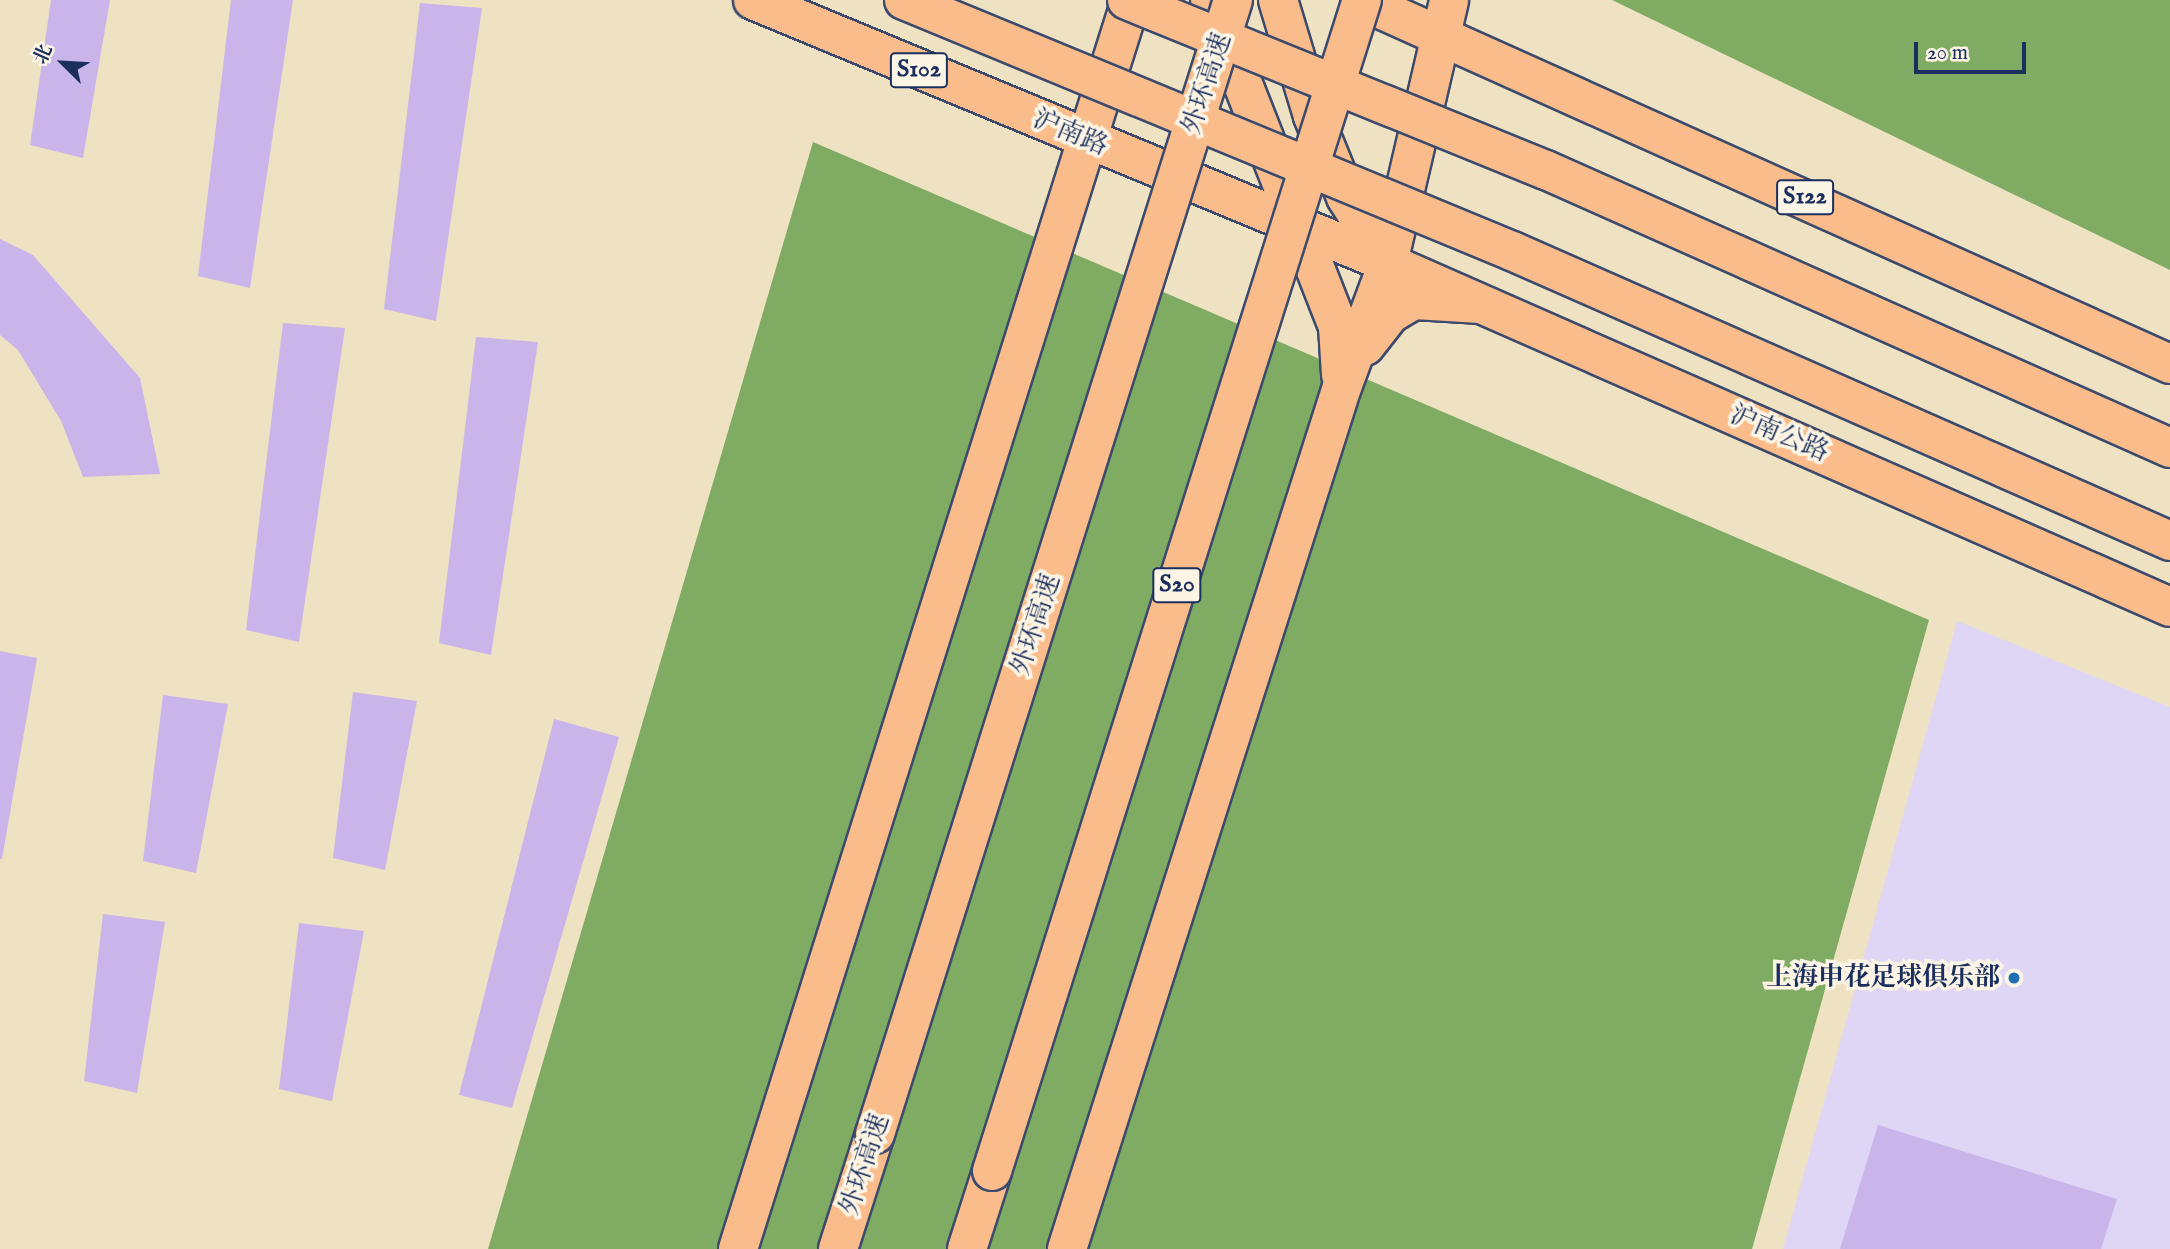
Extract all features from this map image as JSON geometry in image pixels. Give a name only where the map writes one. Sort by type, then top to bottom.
[{"type":"main road","name":"沪南路","points":[[752,0],[1388,263]]},
{"type":"main road","points":[[904,0],[1525,257],[2170,541]]},
{"type":"main road","points":[[738,1249],[1129,0],[1546,170],[2170,448]]},
{"type":"main road","points":[[1210,0],[1338,327],[1342,387]]},
{"type":"main road","name":"外环高速","points":[[838,1249],[1233,0]]},
{"type":"main road","points":[[1278,0],[1312,116],[1346,197],[1388,263]]},
{"type":"main road","points":[[1067,1249],[1342,387],[1388,263],[1443,17],[1361,0]]},
{"type":"main road","name":"S20","points":[[967,1249],[1361,0]]},
{"type":"main road","name":"S122","points":[[1443,17],[2170,364]]},
{"type":"main road","name":"沪南公路","points":[[1388,263],[2170,607]]},
{"type":"main road","points":[[1342,387],[1373,332],[1390,314],[1413,300],[1478,304]]},
{"type":"shaded area","name":"上海申花足球俱乐部","points":[[1957,621],[2170,707],[2170,1249],[1783,1249]]},
{"type":"green space","points":[[1612,0],[2170,0],[2170,270]]},
{"type":"green space","points":[[813,142],[1929,620],[1752,1249],[488,1249]]},
{"type":"building","points":[[51,0],[110,0],[83,158],[30,145]]},
{"type":"building","points":[[231,0],[293,0],[250,288],[198,276]]},
{"type":"building","points":[[420,3],[482,8],[436,321],[384,309]]},
{"type":"building","points":[[0,239],[33,255],[140,378],[160,474],[83,477],[61,421],[18,350],[0,335]]},
{"type":"building","points":[[283,323],[345,328],[299,642],[246,630]]},
{"type":"building","points":[[476,337],[538,342],[491,655],[439,643]]},
{"type":"building","points":[[0,651],[37,658],[2,859],[0,859]]},
{"type":"building","points":[[353,692],[417,701],[385,870],[333,858]]},
{"type":"building","points":[[163,695],[228,704],[196,873],[143,861]]},
{"type":"building","points":[[554,719],[619,737],[512,1108],[459,1095]]},
{"type":"building","points":[[103,914],[165,922],[137,1093],[84,1081]]},
{"type":"building","points":[[299,923],[364,931],[332,1101],[279,1089]]},
{"type":"building","points":[[1878,1125],[2117,1199],[2101,1249],[1840,1249]]},
{"type":"place","name":"上海申花足球俱乐部","points":[[2014,978]]}]
